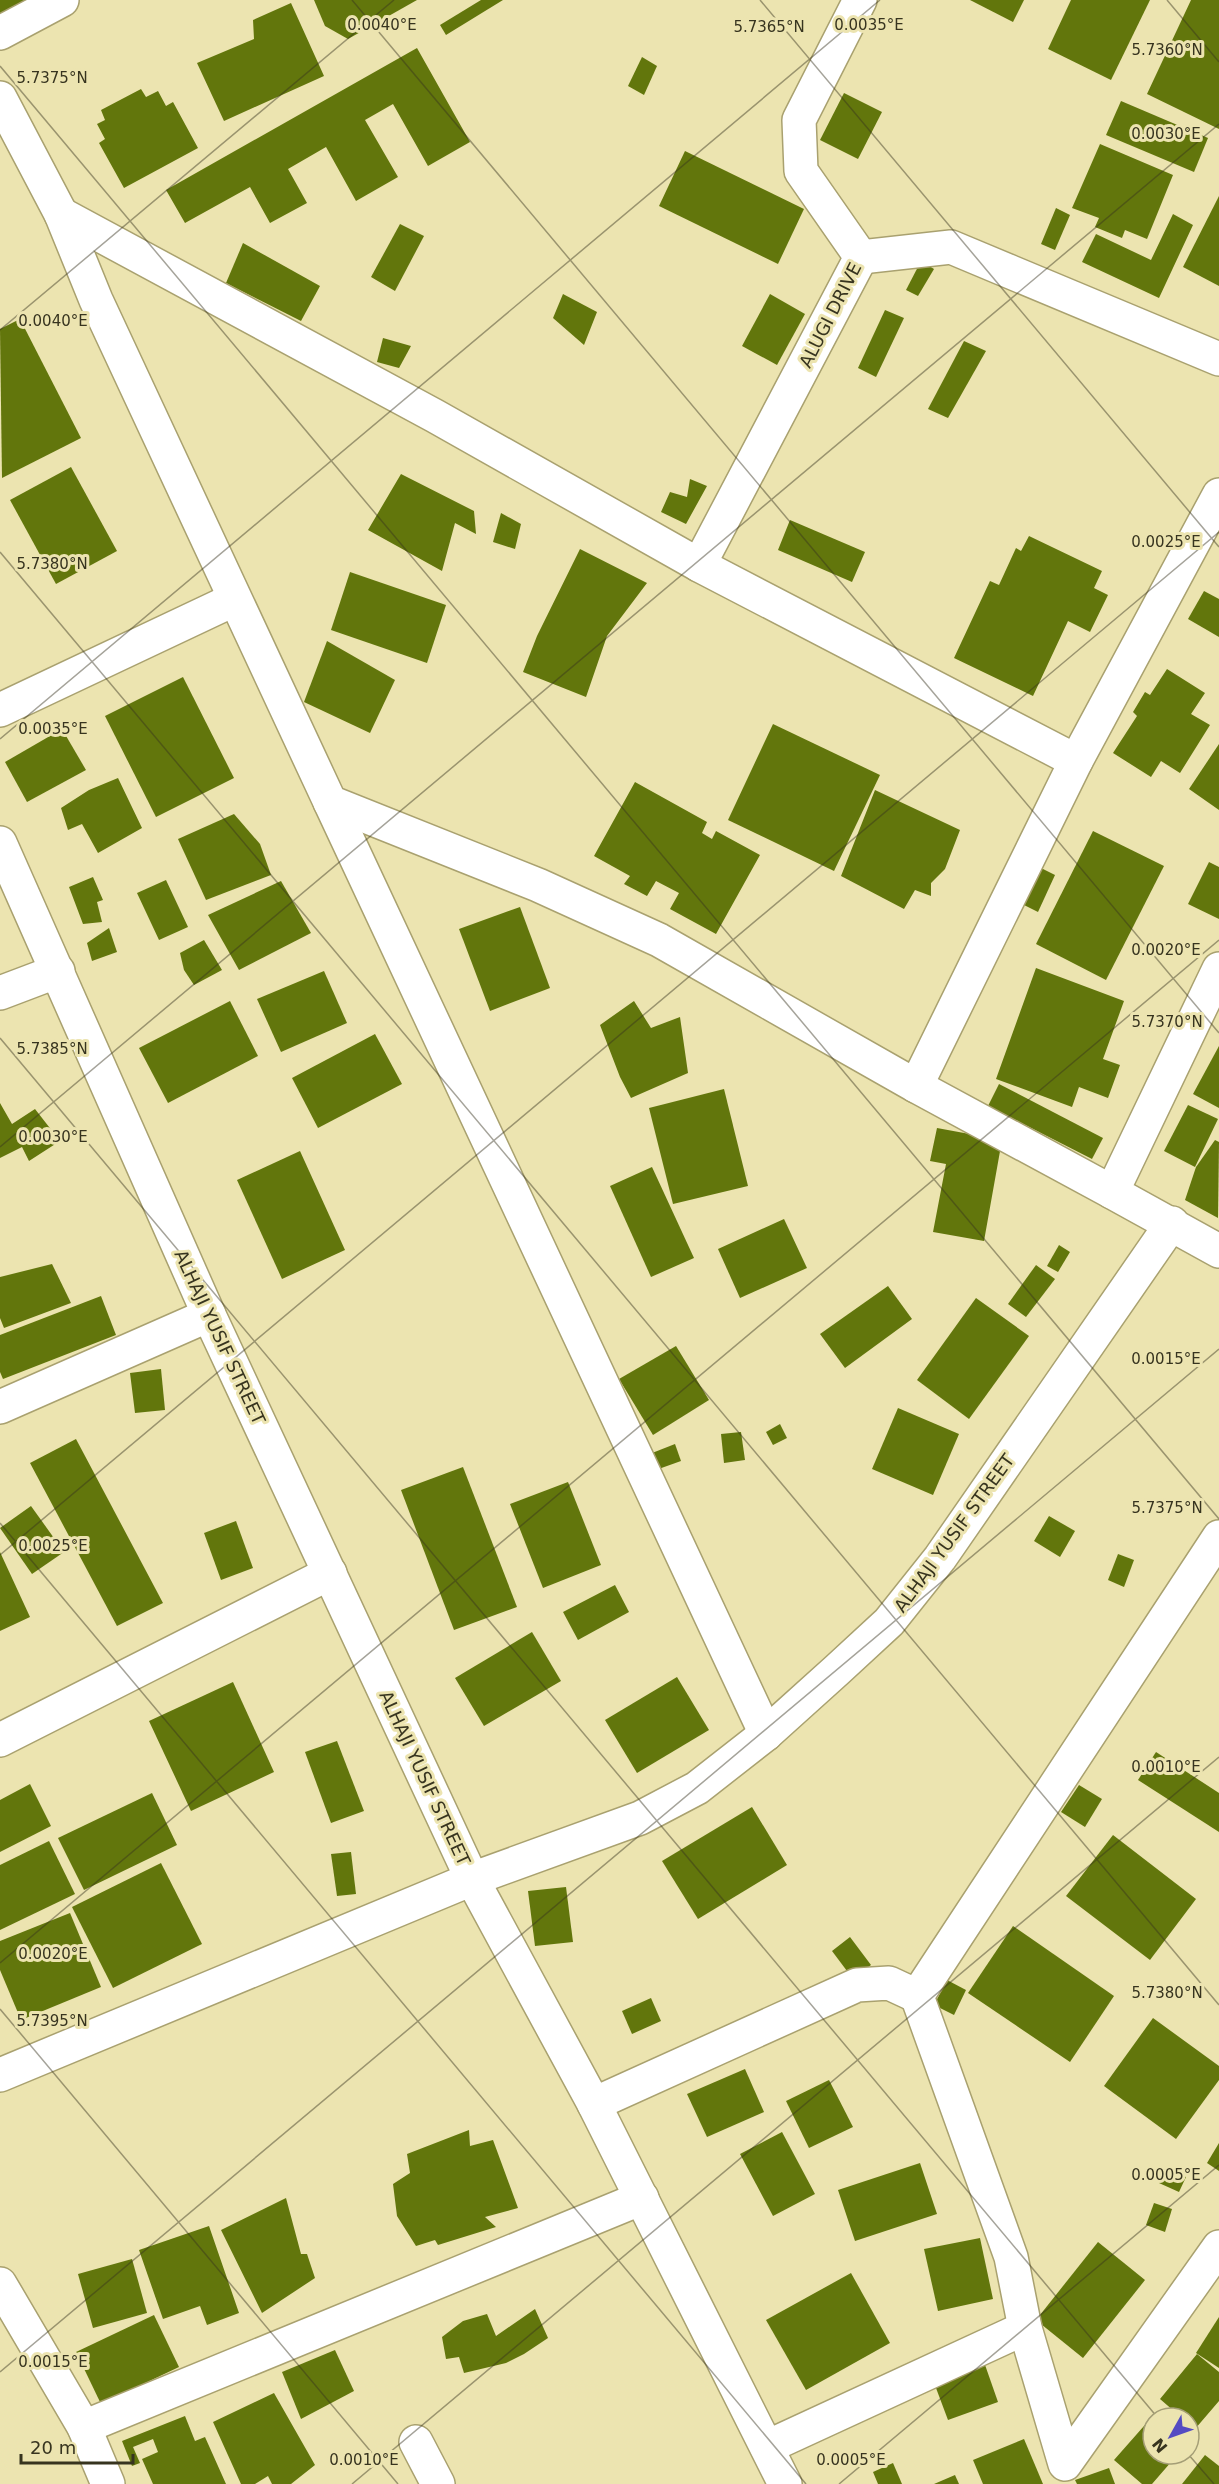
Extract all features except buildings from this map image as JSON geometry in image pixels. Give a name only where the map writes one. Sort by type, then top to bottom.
[{"type":"street","points":[[0,33],[62,0]]},
{"type":"street","name":"ALUGI DRIVE","points":[[699,565],[861,257],[801,171],[799,120],[860,0]]},
{"type":"street","points":[[0,98],[61,214],[96,300],[233,600],[330,802],[766,1734]]},
{"type":"street","points":[[61,214],[435,416],[699,565],[1076,761]]},
{"type":"street","points":[[861,257],[951,247],[1219,359]]},
{"type":"street","points":[[916,1086],[1076,761],[1219,495]]},
{"type":"street","points":[[0,710],[233,600]]},
{"type":"street","points":[[330,802],[538,885],[659,940],[916,1086],[1219,1251]]},
{"type":"street","name":"ALHAJI YUSIF STREET","points":[[0,843],[209,1315],[472,1880],[640,1818],[697,1788],[766,1734],[889,1622],[940,1558],[1172,1224]]},
{"type":"street","points":[[1112,1192],[1219,969]]},
{"type":"street","points":[[0,993],[58,971]]},
{"type":"street","points":[[0,1407],[209,1315]]},
{"type":"street","points":[[917,1996],[1219,1538]]},
{"type":"street","points":[[0,1740],[330,1573]]},
{"type":"street","points":[[0,2075],[472,1880],[594,2104],[785,2484]]},
{"type":"street","points":[[594,2104],[857,1984],[889,1983],[917,1996],[1011,2257],[1025,2328],[1068,2474]]},
{"type":"street","points":[[84,2427],[642,2198]]},
{"type":"street","points":[[1068,2474],[1219,2247]]},
{"type":"street","points":[[0,2284],[84,2427],[108,2484]]},
{"type":"street","points":[[767,2447],[1025,2328]]},
{"type":"street","points":[[416,2442],[438,2484]]}]
